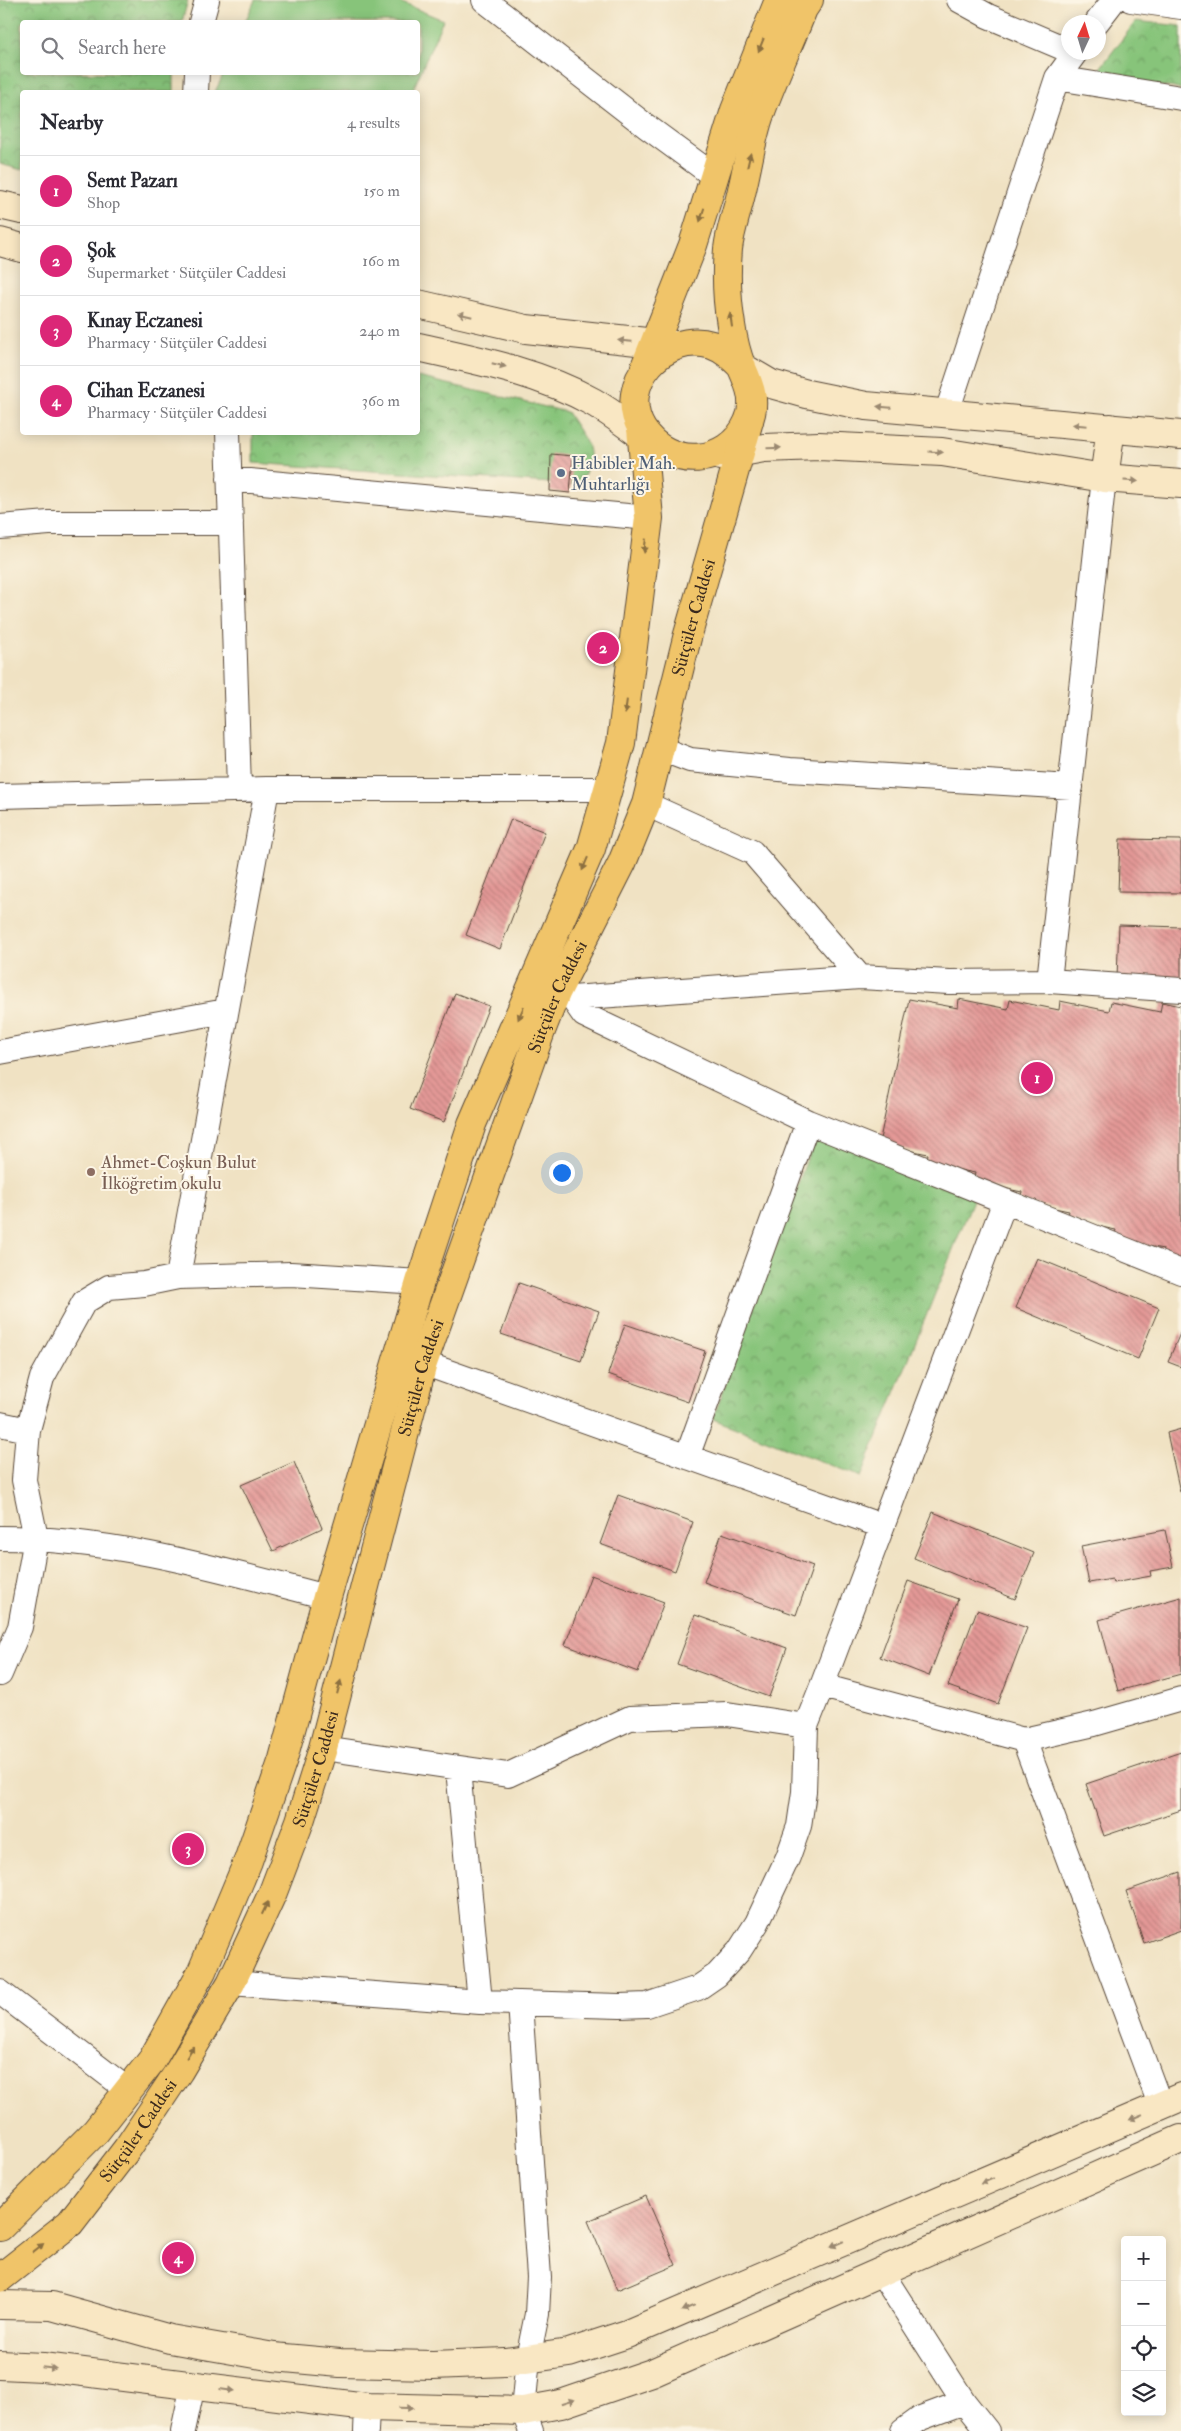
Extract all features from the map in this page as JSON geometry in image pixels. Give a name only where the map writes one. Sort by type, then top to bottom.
[{"type":"main road","points":[[646,436],[635,409],[636,389],[643,370],[664,345],[734,110],[779,0]]},
{"type":"main road","points":[[708,458],[726,450],[739,438],[749,421],[753,403],[750,384],[742,367],[731,325],[728,299],[728,248],[759,118],[803,9],[809,0]]},
{"type":"main road","points":[[0,205],[20,210]]},
{"type":"main road","points":[[0,242],[20,247]]},
{"type":"main road","points":[[420,304],[526,329],[664,345],[693,342],[712,345],[729,354],[742,367],[771,384],[807,394],[866,406],[1181,435]]},
{"type":"main road","points":[[420,347],[505,366],[572,392],[593,402],[670,454],[690,459],[708,458],[764,448],[819,446],[942,452],[1104,478],[1181,484]]},
{"type":"main road","name":"Sütçüler Caddesi","points":[[0,2278],[70,2223],[127,2149],[179,2072],[230,1983],[276,1883],[300,1821],[323,1748],[423,1363],[503,1133],[622,863],[646,804],[687,638],[749,421]]},
{"type":"main road","points":[[1104,478],[1111,428]]},
{"type":"main road","name":"Sütçüler Caddesi","points":[[0,2227],[96,2131],[152,2060],[202,1970],[248,1861],[283,1759],[327,1597],[420,1282],[472,1124],[591,849],[621,743],[649,518],[646,436]]},
{"type":"main road","points":[[0,2304],[52,2306],[170,2339],[274,2357],[340,2363],[432,2364],[505,2362],[569,2353],[627,2334],[1171,2102]]},
{"type":"main road","points":[[0,2365],[43,2367],[193,2386],[366,2419],[527,2421],[561,2404],[652,2373],[1181,2139]]},
{"type":"street","points":[[202,20],[207,0]]},
{"type":"street","points":[[484,0],[646,126],[714,176]]},
{"type":"street","points":[[959,0],[988,16],[1061,47]]},
{"type":"street","points":[[1103,15],[1114,0]]},
{"type":"street","points":[[1131,0],[1181,7]]},
{"type":"street","points":[[947,412],[1057,78],[1070,60]]},
{"type":"street","points":[[196,90],[197,75]]},
{"type":"street","points":[[1057,78],[1181,98]]},
{"type":"street","points":[[228,435],[239,789]]},
{"type":"street","points":[[1050,981],[1104,478]]},
{"type":"street","points":[[229,479],[649,518]]},
{"type":"street","points":[[0,527],[48,522],[231,523]]},
{"type":"street","points":[[661,749],[690,760],[790,770],[1071,787]]},
{"type":"street","points":[[0,796],[239,789],[608,789]]},
{"type":"street","points":[[178,1277],[267,789]]},
{"type":"street","points":[[646,804],[752,852],[860,977]]},
{"type":"street","points":[[564,996],[860,977],[949,982],[1050,981],[1181,990]]},
{"type":"street","points":[[564,996],[584,1015],[808,1122],[1181,1272]]},
{"type":"street","points":[[0,1052],[226,1011]]},
{"type":"street","points":[[687,1457],[808,1122]]},
{"type":"street","points":[[230,1983],[480,2002],[648,2005],[698,1988],[717,1975],[739,1952],[757,1923],[788,1857],[799,1826],[804,1792],[806,1726],[1005,1201]]},
{"type":"street","points":[[0,1674],[20,1627],[36,1538],[24,1480],[28,1430],[42,1378],[84,1302],[109,1287],[144,1284],[178,1277],[291,1274],[420,1282]]},
{"type":"street","points":[[423,1363],[882,1526]]},
{"type":"street","points":[[0,1424],[28,1430]]},
{"type":"street","points":[[0,1538],[36,1538],[106,1545],[190,1561],[327,1597]]},
{"type":"street","points":[[822,1686],[1024,1740],[1094,1724],[1181,1699]]},
{"type":"street","points":[[323,1748],[508,1775],[630,1718],[727,1714],[806,1726]]},
{"type":"street","points":[[1024,1740],[1171,2102]]},
{"type":"street","points":[[458,1769],[480,2002]]},
{"type":"street","points":[[0,1992],[128,2090]]},
{"type":"street","points":[[520,2003],[539,2276],[537,2314],[528,2358],[527,2421]]},
{"type":"street","points":[[882,2272],[964,2402],[987,2431]]},
{"type":"street","points":[[183,2431],[193,2386]]},
{"type":"street","points":[[903,2431],[921,2418],[964,2402]]},
{"type":"green space","points":[[0,0],[188,0],[183,20],[20,20],[20,75],[174,75],[174,90],[20,90],[20,169],[0,164]]},
{"type":"green space","points":[[255,0],[395,0],[443,20],[420,73],[420,20],[246,20]]},
{"type":"green space","points":[[1136,21],[1181,26],[1181,89],[1094,76]]},
{"type":"green space","points":[[223,75],[419,75],[413,90],[216,90]]},
{"type":"green space","points":[[420,377],[567,412],[585,440],[589,454],[580,485],[253,463],[253,435],[420,435]]},
{"type":"green space","points":[[816,1134],[975,1195],[861,1477],[713,1419]]},
{"type":"building","name":"Habibler Mah. Muhtarlığı","points":[[551,454],[573,456],[570,493],[550,491]]},
{"type":"building","points":[[511,819],[545,832],[500,949],[466,935]]},
{"type":"building","points":[[1120,839],[1181,840],[1181,893],[1118,892]]},
{"type":"building","points":[[1119,925],[1181,927],[1181,979],[1117,978]]},
{"type":"building","points":[[455,993],[489,1006],[444,1122],[410,1109]]},
{"type":"building","points":[[909,999],[958,1008],[959,999],[1008,1009],[1010,1000],[1059,1010],[1060,1001],[1109,1011],[1111,1002],[1160,1012],[1162,1002],[1181,1006],[1181,1262],[1161,1258],[1163,1249],[1114,1239],[1116,1230],[1067,1220],[1069,1211],[1020,1201],[1022,1192],[973,1182],[975,1173],[926,1163],[928,1154],[879,1144]]},
{"type":"building","points":[[1037,1258],[1159,1308],[1138,1359],[1016,1308]]},
{"type":"building","points":[[519,1283],[599,1311],[581,1361],[501,1334]]},
{"type":"building","points":[[625,1324],[705,1351],[688,1402],[608,1374]]},
{"type":"building","points":[[1181,1331],[1181,1367],[1168,1362]]},
{"type":"building","points":[[1181,1429],[1181,1492],[1180,1492],[1167,1433]]},
{"type":"building","points":[[294,1462],[322,1528],[273,1551],[241,1485]]},
{"type":"building","points":[[618,1495],[693,1522],[675,1571],[600,1544]]},
{"type":"building","points":[[933,1512],[1034,1553],[1015,1599],[914,1558]]},
{"type":"building","points":[[1165,1530],[1173,1567],[1150,1571],[1151,1576],[1113,1583],[1112,1579],[1089,1583],[1081,1546]]},
{"type":"building","points":[[722,1533],[813,1566],[796,1615],[704,1582]]},
{"type":"building","points":[[591,1575],[664,1602],[638,1672],[565,1645]]},
{"type":"building","points":[[908,1581],[958,1599],[929,1676],[880,1657]]},
{"type":"building","points":[[1181,1597],[1181,1674],[1118,1691],[1099,1620]]},
{"type":"building","points":[[977,1610],[1027,1628],[998,1704],[948,1686]]},
{"type":"building","points":[[695,1615],[787,1648],[769,1697],[677,1664]]},
{"type":"building","points":[[1181,1752],[1181,1810],[1104,1836],[1086,1784]]},
{"type":"building","points":[[1181,1872],[1181,1930],[1144,1943],[1126,1891]]},
{"type":"building","points":[[646,2196],[676,2265],[617,2290],[588,2221]]},
{"type":"place","name":"Habibler Mah. Muhtarlığı","points":[[561,473]]},
{"type":"place","name":"Şok","points":[[603,648]]},
{"type":"place","name":"Semt Pazarı","points":[[1037,1078]]},
{"type":"place","name":"Ahmet-Coşkun Bulut İlköğretim okulu","points":[[91,1172]]},
{"type":"place","name":"Kınay Eczanesi","points":[[188,1849]]},
{"type":"place","name":"Cihan Eczanesi","points":[[178,2258]]}]
